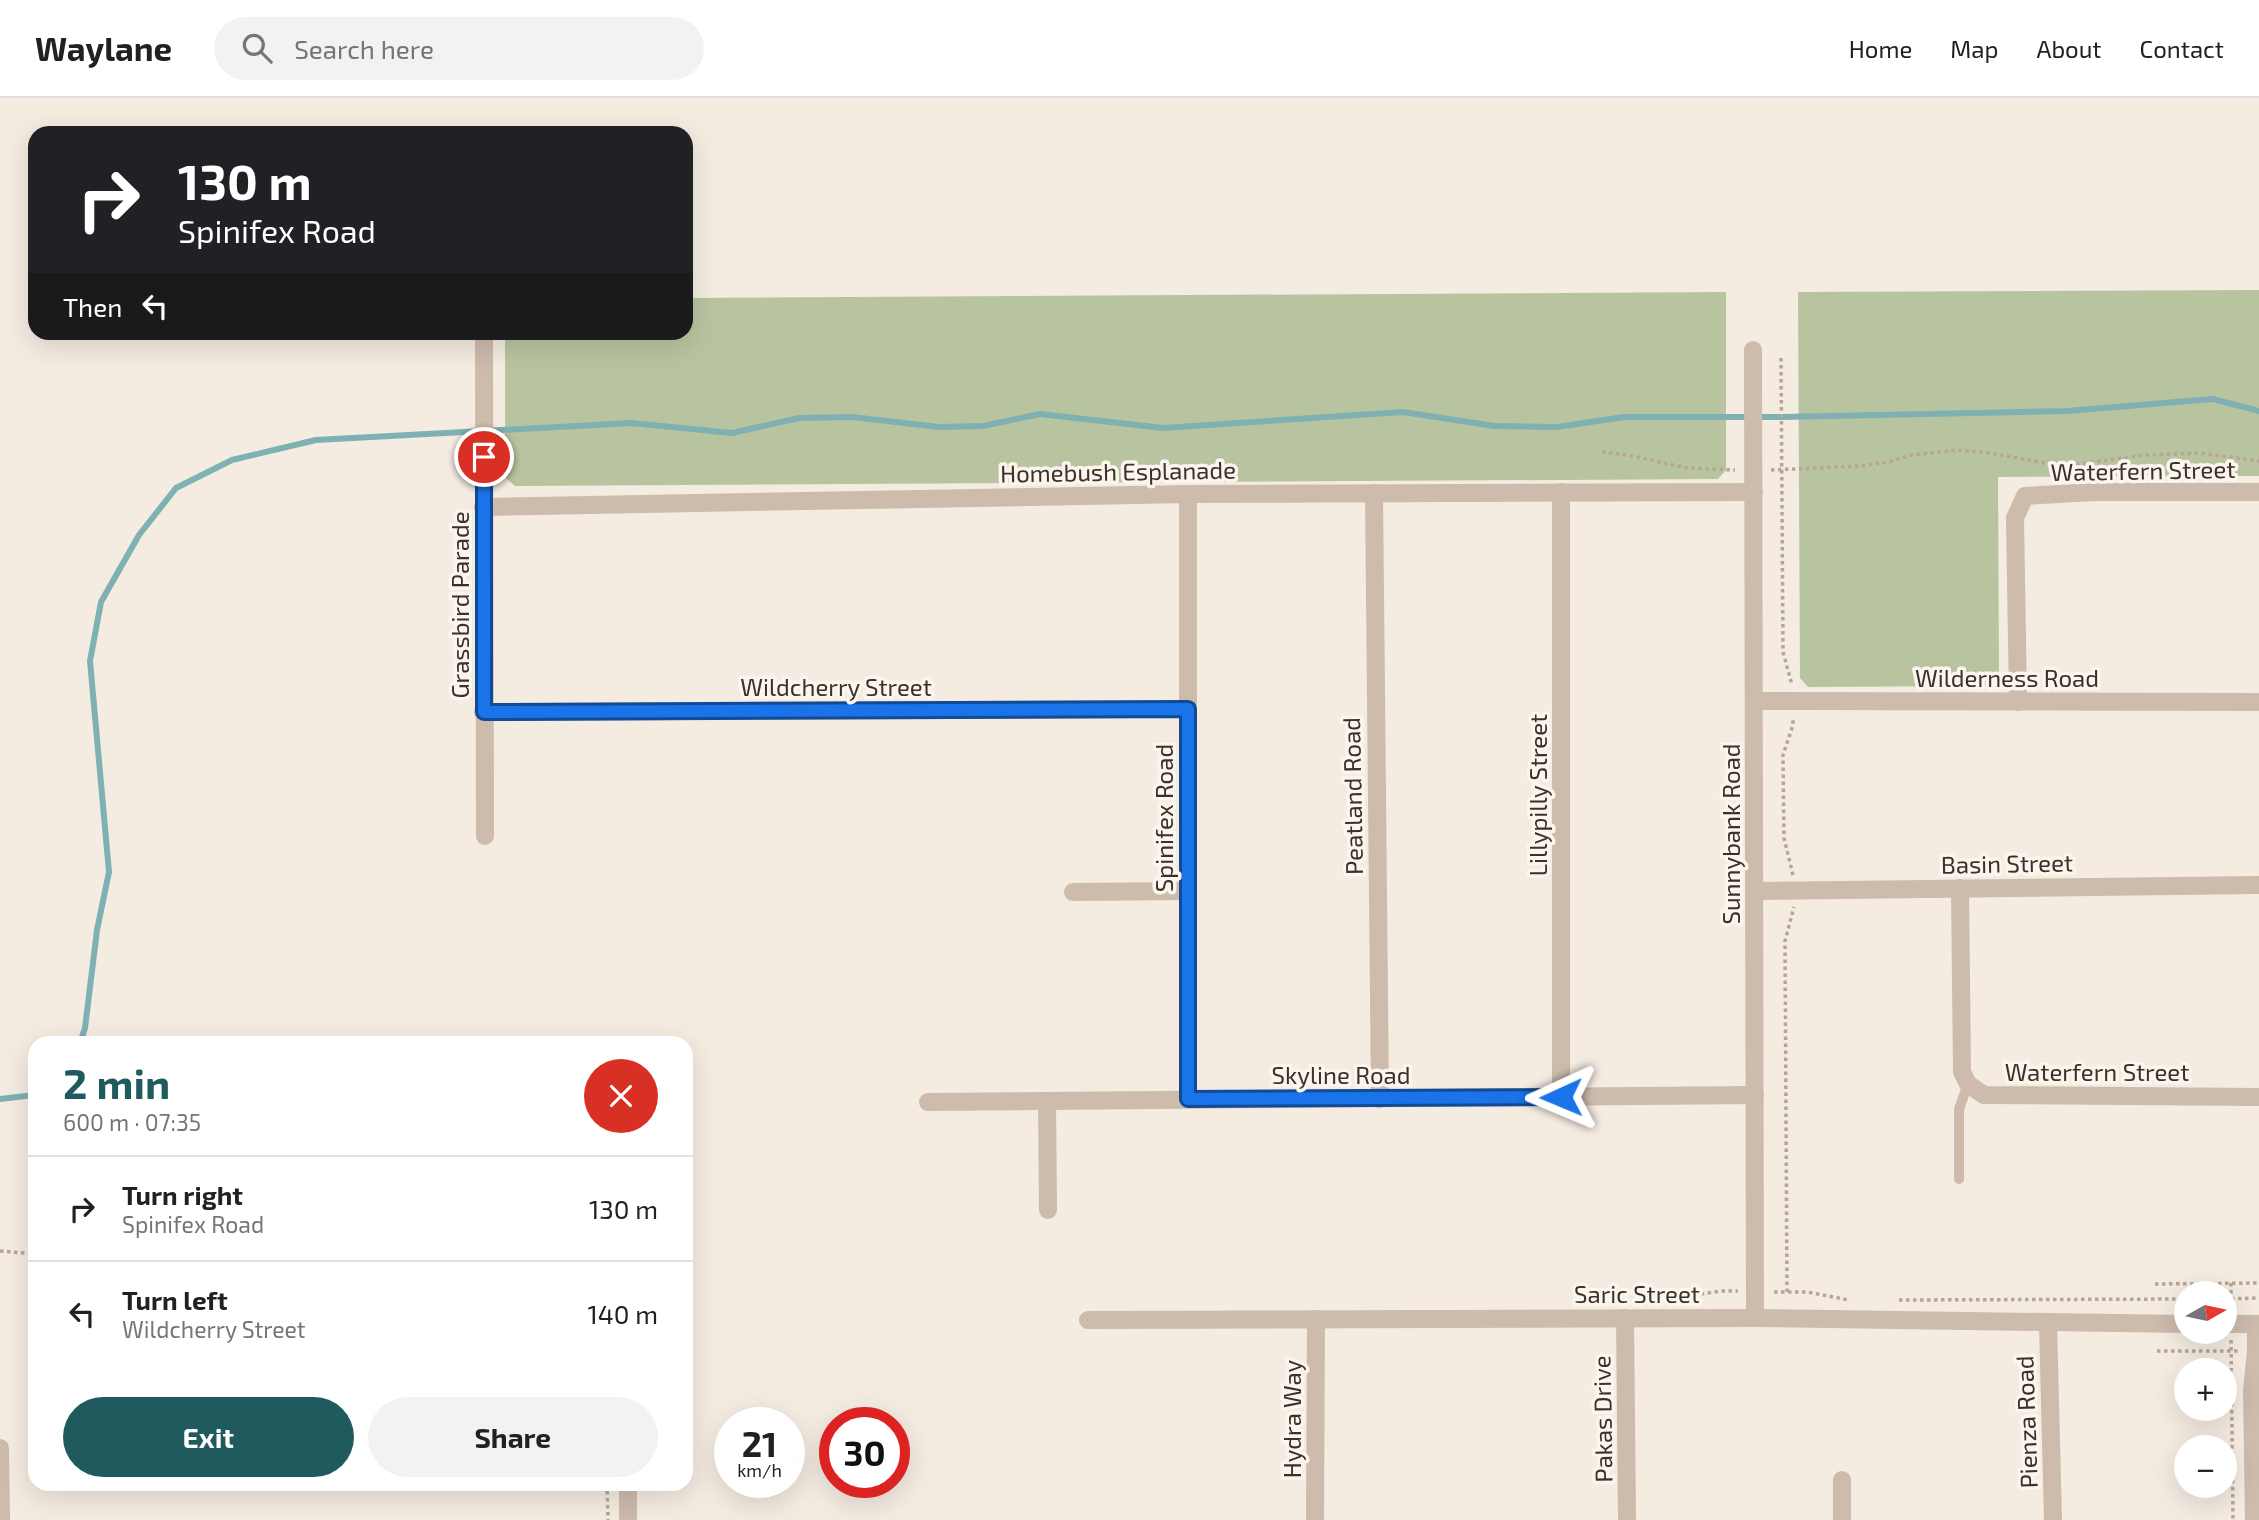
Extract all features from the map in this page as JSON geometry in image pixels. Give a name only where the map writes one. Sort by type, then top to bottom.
[{"type":"street","name":"Grassbird Parade","points":[[484,340],[485,836]]},
{"type":"street","name":"Sunnybank Road","points":[[1753,349],[1755,1318]]},
{"type":"street","name":"Lillypilly Street","points":[[1561,1097],[1562,492]]},
{"type":"street","name":"Homebush Esplanade","points":[[483,507],[1188,494],[1754,492]]},
{"type":"street","name":"Waterfern Street","points":[[2018,702],[2015,518],[2025,496],[2096,492],[2259,492]]},
{"type":"street","name":"Peatland Road","points":[[1374,493],[1380,1099]]},
{"type":"street","name":"Spinifex Road","points":[[1188,494],[1188,1099]]},
{"type":"street","name":"Wilderness Road","points":[[1754,701],[2259,702]]},
{"type":"street","name":"Wildcherry Street","points":[[484,712],[1188,709]]},
{"type":"street","name":"Basin Street","points":[[1755,891],[2259,885]]},
{"type":"street","name":"Waterfern Street","points":[[1960,888],[1962,1072],[1968,1084],[1984,1095],[2259,1097]]},
{"type":"street","points":[[1073,892],[1188,891]]},
{"type":"street","name":"Skyline Road","points":[[928,1102],[1755,1095]]},
{"type":"street","points":[[1047,1101],[1048,1210]]},
{"type":"street","name":"Pakas Drive","points":[[1625,1318],[1627,1520]]},
{"type":"street","name":"Saric Street","points":[[1088,1320],[1755,1318],[2174,1324]]},
{"type":"street","name":"Hydra Way","points":[[1315,1520],[1316,1319]]},
{"type":"street","name":"Pienza Road","points":[[2048,1323],[2053,1520]]},
{"type":"street","points":[[2243,1324],[2238,1351],[2252,1391]]},
{"type":"street","points":[[2243,1324],[2256,1351],[2252,1391],[2254,1520]]},
{"type":"street","points":[[0,1448],[1,1520]]},
{"type":"street","points":[[1842,1480],[1842,1520]]},
{"type":"street","points":[[628,1491],[628,1520]]},
{"type":"lane","points":[[1959,1179],[1959,1109],[1968,1084]]},
{"type":"path","points":[[1781,358],[1783,652],[1791,678],[1794,701],[1793,725],[1783,755],[1784,838],[1794,890],[1794,906],[1786,941],[1787,1292]]},
{"type":"path","points":[[1602,452],[1687,468],[1753,471],[1860,466],[1912,455],[1956,450],[2045,463],[2079,464],[2145,455],[2199,453],[2259,461]]},
{"type":"path","points":[[0,1251],[28,1253]]},
{"type":"path","points":[[2237,1283],[2259,1283]]},
{"type":"path","points":[[2155,1284],[2174,1284]]},
{"type":"path","points":[[2237,1298],[2259,1298]]},
{"type":"path","points":[[2233,1520],[2238,1351],[2243,1324]]},
{"type":"path","points":[[2157,1351],[2238,1351]]},
{"type":"path","points":[[607,1491],[608,1520]]},
{"type":"green space","points":[[2259,290],[2259,476],[1998,477],[1999,672],[1985,686],[1808,687],[1800,678],[1798,292]]},
{"type":"green space","points":[[1726,292],[1726,470],[1718,479],[515,486],[505,477],[505,340],[693,340],[693,298]]},
{"type":"waterway","points":[[82,1036],[97,930],[109,872],[90,661],[101,602],[139,535],[176,488],[232,460],[316,440],[631,423],[732,433],[799,418],[852,417],[939,427],[983,426],[1040,414],[1163,428],[1403,412],[1494,426],[1557,427],[1624,417],[1782,417],[2067,411],[2213,399],[2259,411]]},
{"type":"waterway","points":[[0,1099],[28,1096]]},
{"type":"route","points":[[484,457],[484,712],[1188,709],[1188,1099],[1561,1097]]}]
